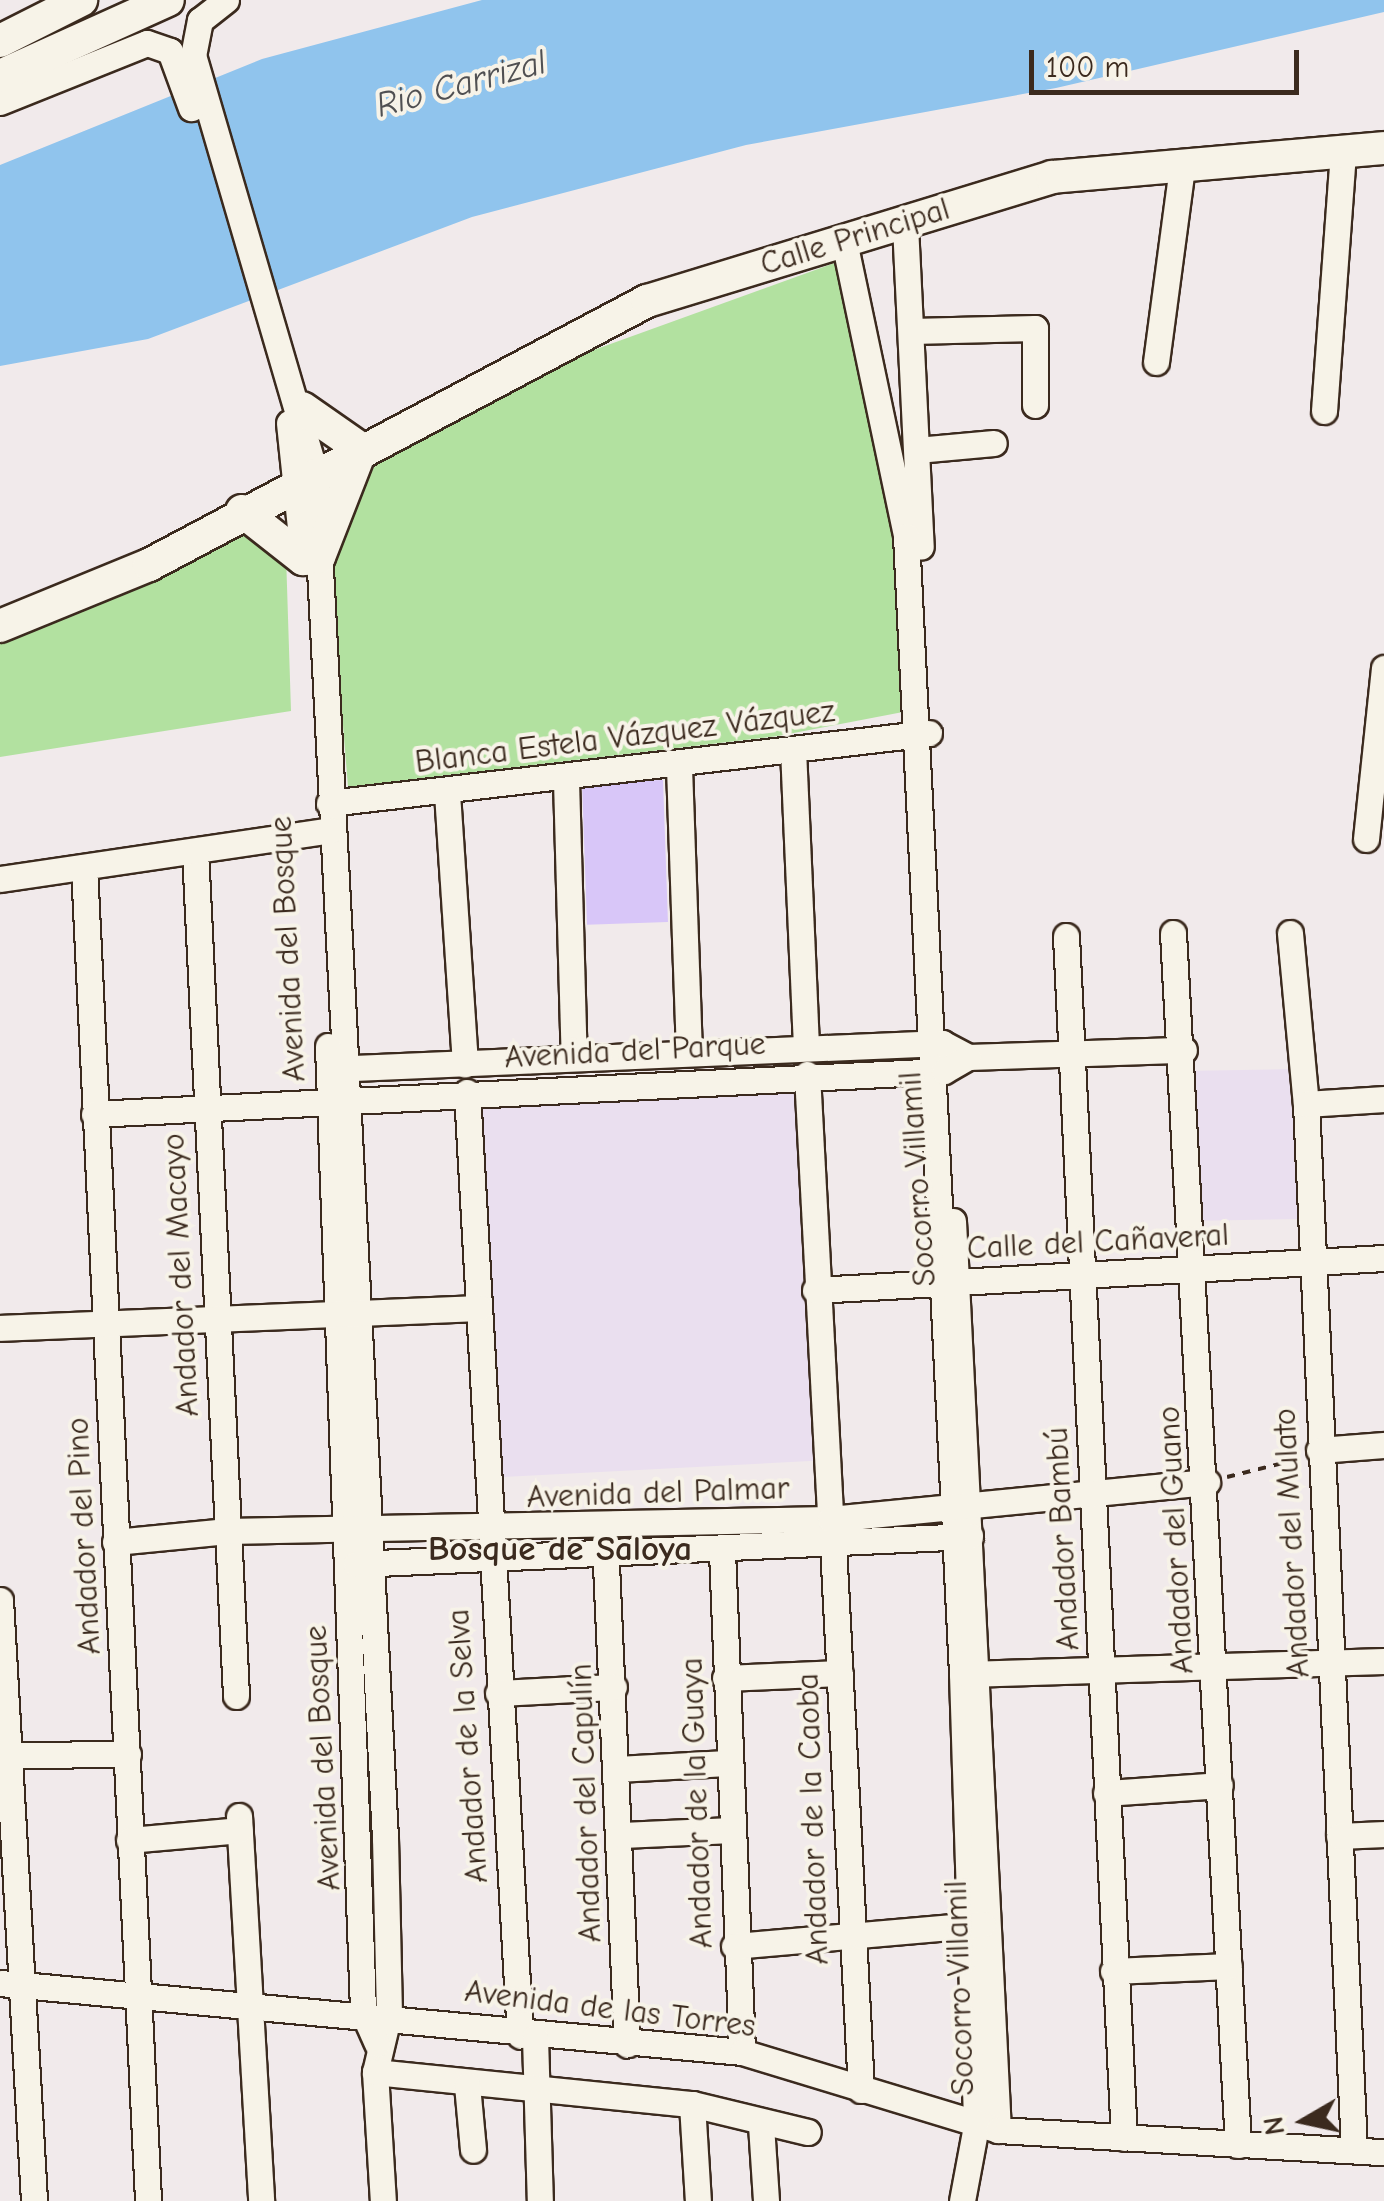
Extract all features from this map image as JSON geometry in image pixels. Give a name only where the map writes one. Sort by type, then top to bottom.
[{"type":"main road","points":[[0,40],[81,0]]},
{"type":"main road","points":[[0,76],[168,0]]},
{"type":"main road","name":"Calle Principal","points":[[0,626],[131,573],[306,475],[648,301],[1052,177],[1384,148]]},
{"type":"main road","points":[[242,511],[311,558],[361,449],[295,399]]},
{"type":"street","points":[[0,102],[131,44],[162,46],[184,58],[200,20],[226,0]]},
{"type":"street","name":"Avenida del Bosque","points":[[184,58],[295,399],[306,475],[329,804],[322,831]]},
{"type":"street","points":[[1324,411],[1342,152]]},
{"type":"street","points":[[1156,362],[1182,166]]},
{"type":"street","name":"Socorro Villamil","points":[[905,225],[917,450],[921,734]]},
{"type":"street","name":"Socorro Villamil","points":[[844,241],[906,536],[921,734],[971,1674],[987,2128],[962,2201]]},
{"type":"street","points":[[911,331],[1035,328],[1035,405]]},
{"type":"street","points":[[917,450],[994,444]]},
{"type":"street","name":"Avenida del Bosque","points":[[311,558],[322,831],[339,1068],[344,1316],[368,1749],[376,2072],[384,2201]]},
{"type":"street","points":[[1366,839],[1384,668]]},
{"type":"street","name":"Blanca Estela Vázquez Vázquez","points":[[329,804],[566,780],[921,734]]},
{"type":"street","points":[[793,749],[806,1046]]},
{"type":"street","points":[[679,766],[689,1052]]},
{"type":"street","points":[[566,780],[574,1058]]},
{"type":"street","points":[[447,793],[466,1064]]},
{"type":"street","points":[[0,879],[322,831]]},
{"type":"street","name":"Andador del Macayo","points":[[195,851],[236,1696]]},
{"type":"street","name":"Andador del Pino","points":[[84,867],[148,2201]]},
{"type":"street","name":"Andador del Guano","points":[[1173,932],[1184,1050],[1208,1482],[1238,2145]]},
{"type":"street","name":"Andador del Mulato","points":[[1290,933],[1306,1104],[1354,2150]]},
{"type":"street","name":"Andador Bambú","points":[[1066,936],[1124,2138]]},
{"type":"street","points":[[936,1044],[968,1057],[1071,1059],[1184,1050]]},
{"type":"street","name":"Avenida del Parque","points":[[339,1068],[806,1046],[936,1044]]},
{"type":"street","points":[[938,1071],[968,1057]]},
{"type":"street","name":"Avenida del Parque","points":[[94,1114],[339,1096],[938,1071]]},
{"type":"street","name":"Andador de la Caoba","points":[[807,1074],[815,1290],[840,1673],[848,1939],[861,2090]]},
{"type":"street","name":"Andador de la Selva","points":[[467,1092],[488,1559],[534,2091]]},
{"type":"street","points":[[1306,1104],[1384,1098]]},
{"type":"street","name":"Calle del Cañaveral","points":[[815,1290],[1384,1258]]},
{"type":"street","points":[[0,1328],[108,1320],[344,1316],[478,1308]]},
{"type":"street","points":[[1319,1450],[1384,1445]]},
{"type":"street","name":"Avenida del Palmar","points":[[359,1564],[722,1551],[962,1505],[1208,1482]]},
{"type":"street","name":"Avenida del Palmar","points":[[114,1542],[227,1530],[358,1534],[604,1528],[964,1536]]},
{"type":"street","name":"Andador del Capulín","points":[[604,1528],[622,1835],[627,2046]]},
{"type":"street","name":"Andador de la Guaya","points":[[722,1551],[734,1946],[742,2052]]},
{"type":"street","points":[[0,1600],[12,1984],[34,2201]]},
{"type":"street","points":[[971,1674],[1101,1673],[1384,1661]]},
{"type":"street","points":[[726,1678],[840,1673]]},
{"type":"street","points":[[498,1693],[614,1687]]},
{"type":"street","points":[[5,1755],[128,1754]]},
{"type":"street","points":[[616,1769],[728,1763]]},
{"type":"street","points":[[1106,1793],[1220,1784]]},
{"type":"street","points":[[129,1840],[240,1823],[246,2004],[262,2201]]},
{"type":"street","points":[[622,1835],[732,1830]]},
{"type":"street","points":[[1339,1836],[1384,1834]]},
{"type":"street","points":[[734,1946],[848,1939],[980,1924]]},
{"type":"street","points":[[1113,1971],[1229,1966]]},
{"type":"street","name":"Avenida de las Torres","points":[[12,1984],[138,1998],[376,2012],[527,2037],[742,2052],[987,2128],[1384,2152]]},
{"type":"street","points":[[376,2072],[467,2085],[692,2104],[760,2126],[808,2132]]},
{"type":"street","points":[[467,2085],[473,2150]]},
{"type":"street","points":[[534,2091],[540,2201]]},
{"type":"street","points":[[692,2104],[698,2201]]},
{"type":"street","points":[[760,2126],[766,2201]]},
{"type":"path","points":[[1208,1482],[1319,1450]]},
{"type":"shaded area","points":[[1297,1069],[1300,1219],[1199,1221],[1196,1071]]},
{"type":"shaded area","points":[[800,1087],[820,1460],[500,1477],[480,1104]]},
{"type":"green space","points":[[840,261],[896,546],[903,712],[778,736],[348,787],[331,575],[347,494],[403,439],[580,355]]},
{"type":"green space","points":[[254,530],[286,555],[291,711],[0,757],[0,632],[155,582]]},
{"type":"water","name":"Rio Carrizal","points":[[482,0],[1384,0],[1384,12],[1056,88],[746,145],[472,217],[148,339],[0,366],[0,165],[262,59]]},
{"type":"building","points":[[663,780],[668,922],[587,925],[582,783]]},
{"type":"district","name":"Bosque de Saloya","points":[[560,1549]]}]
